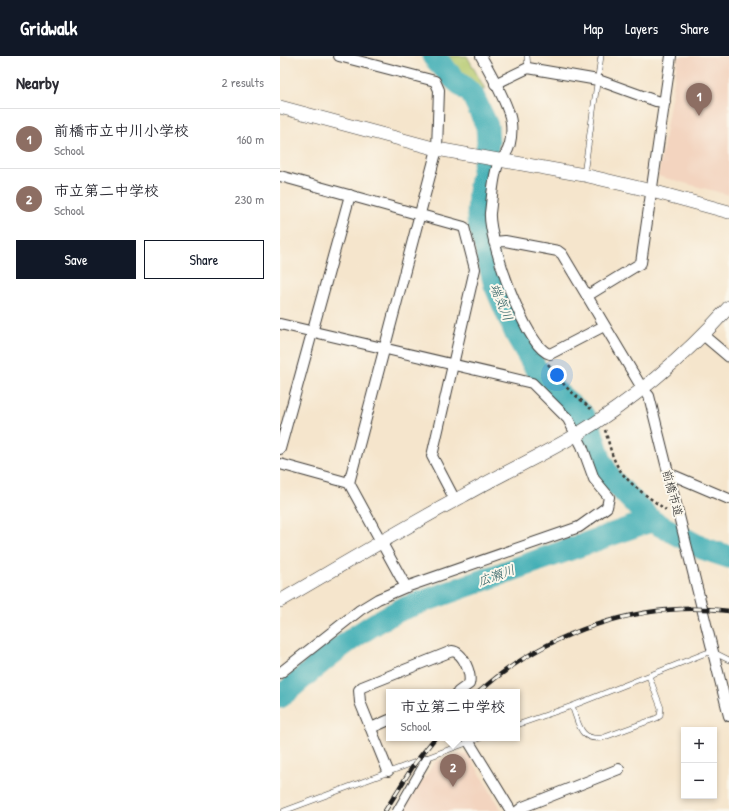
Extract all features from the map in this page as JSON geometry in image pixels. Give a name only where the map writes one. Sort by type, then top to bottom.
[{"type":"street","points":[[339,56],[435,82],[439,90],[437,149],[349,483]]},
{"type":"street","points":[[481,56],[508,110],[511,122],[510,141],[506,154],[497,161],[490,214],[494,242],[506,280],[521,316],[540,350],[550,354],[555,353],[604,326]]},
{"type":"street","points":[[586,296],[641,263],[671,56]]},
{"type":"street","points":[[495,84],[528,68],[598,80],[656,101],[665,102]]},
{"type":"street","points":[[280,107],[437,149],[479,158],[584,175],[652,190],[729,212]]},
{"type":"street","points":[[280,176],[464,227],[475,269],[432,456],[455,500]]},
{"type":"street","points":[[280,450],[350,195]]},
{"type":"street","name":"前橋市道","points":[[494,242],[505,241],[558,251],[562,254],[642,388],[650,396],[729,716]]},
{"type":"street","points":[[280,601],[455,500],[576,435],[642,388],[703,336],[729,307]]},
{"type":"street","points":[[280,324],[532,383],[568,419],[582,446],[594,479],[609,497],[607,507],[579,527],[378,599],[360,610],[280,673]]},
{"type":"street","points":[[703,336],[729,357]]},
{"type":"street","points":[[280,464],[349,483],[383,542],[406,588]]},
{"type":"street","points":[[668,473],[729,498]]},
{"type":"street","points":[[388,771],[358,694],[362,687],[448,651],[459,653],[470,677],[469,684],[462,689]]},
{"type":"street","points":[[370,728],[386,721]]},
{"type":"street","points":[[469,742],[511,811]]},
{"type":"street","points":[[397,811],[427,759]]},
{"type":"street","points":[[518,811],[523,807],[619,769]]},
{"type":"lane","points":[[527,56],[528,68]]},
{"type":"lane","points":[[584,175],[601,56]]},
{"type":"lane","points":[[520,724],[572,706],[713,652],[729,660]]},
{"type":"lane","points":[[572,706],[583,734],[593,739],[602,738],[657,718],[660,716],[661,708],[650,676]]},
{"type":"lane","points":[[284,811],[388,771],[427,759],[469,742]]},
{"type":"path","points":[[545,353],[545,359],[551,369],[566,387],[591,409]]},
{"type":"path","points":[[604,427],[614,460],[623,474],[638,489],[680,520]]},
{"type":"shaded area","points":[[678,56],[729,56],[729,195],[658,176]]},
{"type":"shaded area","points":[[458,754],[469,755],[502,811],[402,811],[435,762]]},
{"type":"green space","points":[[441,56],[467,56],[485,89],[479,92]]},
{"type":"waterway","name":"端気川","points":[[433,56],[454,79],[472,94],[487,126],[488,143],[479,191],[478,220],[495,285],[516,334],[535,367],[555,391],[582,414],[590,427],[601,462],[611,479],[652,521]]},
{"type":"waterway","name":"広瀬川","points":[[280,697],[353,638],[369,627],[402,609],[638,525],[652,521],[702,548],[729,557]]},
{"type":"railway","points":[[483,689],[505,671],[534,652],[564,637],[596,625],[628,616],[662,611],[695,609],[729,611]]},
{"type":"railway","points":[[385,811],[415,763],[433,741]]},
{"type":"place","name":"前橋市立中川小学校","points":[[699,116]]},
{"type":"place","name":"市立第二中学校","points":[[453,787]]}]
